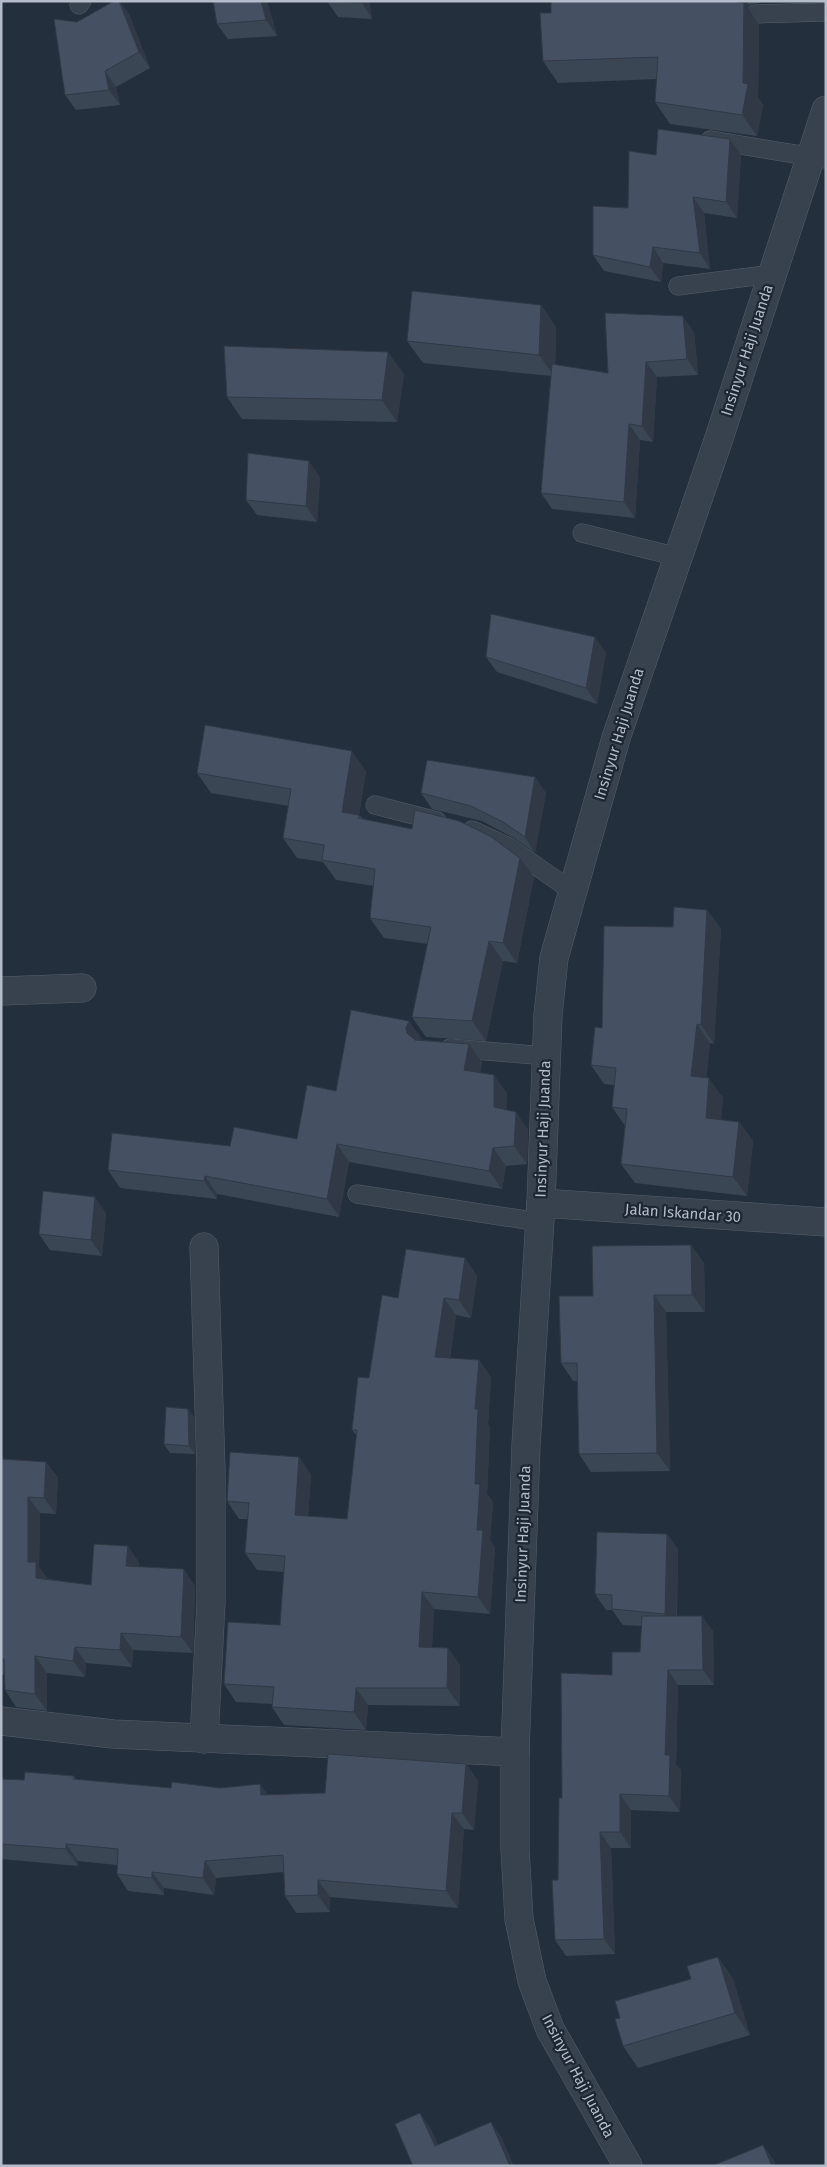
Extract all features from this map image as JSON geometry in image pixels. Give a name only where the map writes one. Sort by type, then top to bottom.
[{"type":"street","name":"Insinyur Haji Juanda","points":[[628,2166],[550,2029],[532,1981],[519,1919],[515,1849],[515,1752],[526,1445],[540,1213],[546,1056],[554,958],[616,738],[772,274],[818,158],[826,110]]},
{"type":"street","points":[[1,991],[82,988]]},
{"type":"street","name":"Jalan Iskandar 30","points":[[540,1213],[826,1222]]},
{"type":"street","points":[[204,1247],[211,1470],[211,1602],[204,1739]]},
{"type":"street","points":[[1,1721],[113,1734],[515,1752]]},
{"type":"lane","points":[[755,14],[826,12]]},
{"type":"lane","points":[[691,137],[818,158]]},
{"type":"lane","points":[[678,286],[772,274]]},
{"type":"lane","points":[[582,533],[678,557]]},
{"type":"lane","points":[[374,805],[477,831],[509,847],[572,891]]},
{"type":"lane","points":[[429,1047],[546,1056]]},
{"type":"lane","points":[[357,1194],[540,1213]]},
{"type":"building","points":[[114,1],[119,1],[139,52],[105,71],[109,90],[65,95],[54,19],[77,22]]},
{"type":"building","points":[[213,1],[261,1],[266,20],[217,24]]},
{"type":"building","points":[[330,1],[361,1],[362,3]]},
{"type":"building","points":[[551,1],[734,1],[744,3],[743,83],[748,84],[742,115],[655,102],[658,57],[543,61],[540,13],[551,13]]},
{"type":"building","points":[[658,129],[730,139],[726,202],[693,197],[700,253],[653,247],[650,267],[593,255],[593,206],[628,208],[629,151],[656,155]]},
{"type":"building","points":[[412,291],[541,305],[539,355],[407,341]]},
{"type":"building","points":[[605,313],[683,316],[687,359],[646,362],[642,426],[629,424],[624,502],[541,493],[552,364],[608,373]]},
{"type":"building","points":[[224,346],[388,352],[382,400],[227,397]]},
{"type":"building","points":[[248,453],[309,461],[306,506],[246,500]]},
{"type":"building","points":[[491,614],[595,637],[586,688],[486,657]]},
{"type":"building","points":[[205,725],[352,751],[342,812],[359,815],[358,818],[412,829],[415,810],[459,821],[490,836],[520,858],[503,943],[489,941],[472,1021],[412,1017],[431,927],[370,918],[375,869],[322,860],[324,845],[283,838],[291,789],[197,773]]},
{"type":"building","points":[[427,760],[535,777],[525,837],[503,822],[471,806],[421,793]]},
{"type":"building","points":[[674,907],[707,910],[701,1025],[697,1024],[691,1076],[709,1078],[706,1118],[739,1122],[733,1177],[621,1164],[627,1109],[612,1107],[616,1068],[591,1065],[595,1027],[602,1028],[604,926],[673,927]]},
{"type":"building","points":[[351,1010],[409,1021],[406,1028],[407,1033],[415,1040],[469,1044],[464,1070],[494,1075],[494,1107],[516,1112],[514,1146],[493,1148],[489,1171],[337,1144],[327,1199],[205,1176],[204,1181],[108,1170],[112,1133],[230,1146],[234,1127],[297,1139],[307,1085],[336,1091]]},
{"type":"building","points":[[43,1191],[95,1197],[91,1240],[39,1234]]},
{"type":"building","points":[[691,1245],[692,1295],[654,1295],[657,1453],[579,1454],[577,1363],[561,1363],[559,1296],[593,1296],[592,1246]]},
{"type":"building","points":[[406,1249],[465,1258],[459,1300],[444,1298],[435,1357],[479,1360],[475,1409],[478,1409],[475,1484],[480,1484],[477,1530],[483,1530],[478,1597],[422,1592],[419,1647],[448,1648],[447,1688],[356,1688],[354,1712],[272,1707],[274,1687],[224,1684],[228,1622],[280,1625],[285,1556],[245,1553],[249,1503],[227,1501],[230,1452],[299,1457],[295,1515],[347,1519],[357,1430],[352,1430],[358,1377],[369,1378],[382,1295],[398,1298]]},
{"type":"building","points":[[166,1407],[188,1409],[189,1446],[164,1444]]},
{"type":"building","points":[[1,1459],[46,1462],[44,1498],[28,1497],[28,1562],[36,1562],[36,1578],[91,1585],[94,1544],[128,1546],[126,1566],[184,1569],[181,1637],[121,1633],[120,1650],[75,1647],[73,1661],[35,1656],[35,1694],[5,1690],[4,1659],[1,1659]]},
{"type":"building","points":[[597,1532],[667,1534],[665,1614],[612,1609],[612,1595],[595,1594]]},
{"type":"building","points":[[642,1616],[702,1616],[703,1670],[668,1670],[665,1755],[670,1755],[669,1796],[620,1794],[620,1832],[600,1832],[604,1939],[555,1940],[552,1880],[558,1880],[559,1798],[562,1798],[561,1673],[612,1675],[612,1652],[640,1652]]},
{"type":"building","points":[[328,1754],[466,1764],[462,1813],[452,1813],[446,1891],[318,1880],[318,1895],[285,1896],[283,1855],[205,1861],[203,1878],[152,1872],[152,1878],[117,1874],[118,1849],[66,1844],[66,1849],[1,1844],[1,1779],[24,1780],[25,1772],[74,1776],[73,1779],[171,1788],[172,1782],[220,1788],[260,1784],[261,1795],[325,1793]]},
{"type":"building","points":[[718,1957],[735,2013],[623,2046],[615,2019],[620,2018],[615,2001],[691,1979],[687,1966]]},
{"type":"building","points":[[420,2113],[435,2146],[491,2122],[510,2166],[413,2166],[395,2124]]},
{"type":"building","points":[[763,2145],[772,2166],[712,2166]]}]
